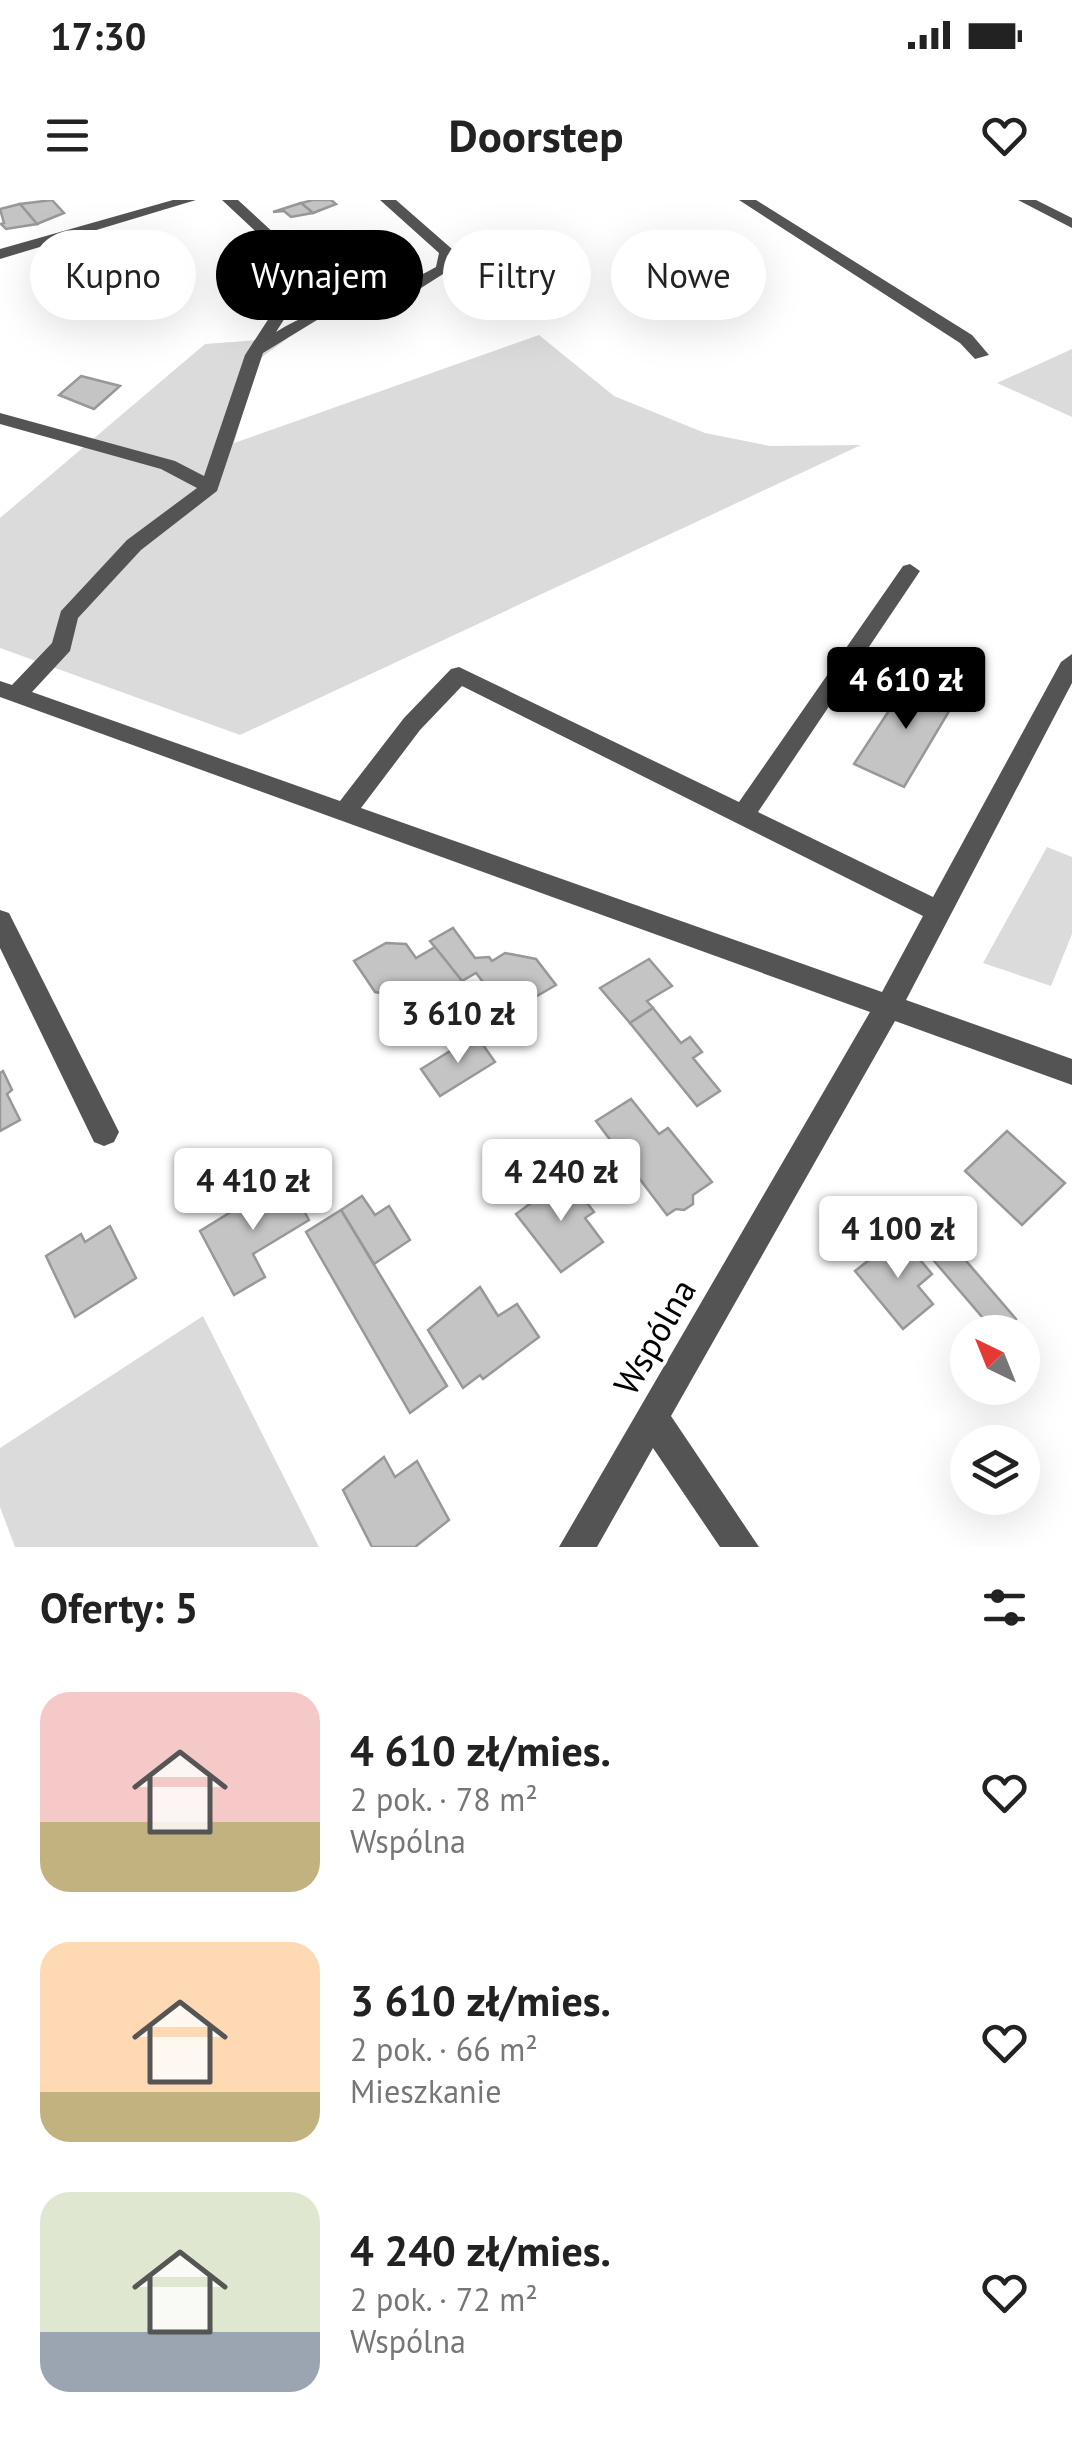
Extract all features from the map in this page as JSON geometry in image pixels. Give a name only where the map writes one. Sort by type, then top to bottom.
[{"type":"street","points":[[0,254],[189,200]]},
{"type":"street","points":[[229,200],[307,271],[253,354],[210,486],[134,545],[68,616],[62,646],[8,692],[1072,1072]]},
{"type":"street","points":[[253,354],[311,317],[415,285],[443,269],[447,252],[387,200]]},
{"type":"street","points":[[746,200],[966,339],[981,355]]},
{"type":"street","points":[[1025,200],[1072,224]]},
{"type":"street","points":[[0,418],[168,465],[210,486]]},
{"type":"street","points":[[744,814],[910,571]]},
{"type":"street","name":"Wspólna","points":[[577,1547],[888,1008],[1072,662]]},
{"type":"street","points":[[344,813],[412,724],[458,675],[940,912]]},
{"type":"street","points":[[0,921],[104,1132]]},
{"type":"street","points":[[652,1417],[741,1547]]},
{"type":"shaded area","points":[[539,335],[614,396],[705,433],[770,446],[861,445],[240,735],[0,648],[0,518],[205,344],[288,338],[258,360],[234,443]]},
{"type":"shaded area","points":[[1072,349],[1072,417],[997,383]]},
{"type":"shaded area","points":[[1047,847],[1072,857],[1072,934],[1051,986],[983,963]]},
{"type":"shaded area","points":[[203,1316],[319,1547],[15,1547],[0,1507],[0,1448]]},
{"type":"building","points":[[52,200],[64,213],[37,224],[20,204]]},
{"type":"building","points":[[331,200],[336,204],[313,213],[301,203]]},
{"type":"building","points":[[301,203],[313,213],[291,217],[284,211],[273,212]]},
{"type":"building","points":[[20,204],[37,224],[6,229],[1,224],[4,223],[0,209]]},
{"type":"building","points":[[81,376],[120,386],[94,409],[59,395]]},
{"type":"building","points":[[924,657],[971,676],[958,696],[911,677]]},
{"type":"building","points":[[911,677],[958,696],[904,787],[854,764]]},
{"type":"building","points":[[453,928],[475,958],[489,957],[492,961],[505,953],[536,959],[556,985],[523,1004],[517,995],[508,993],[496,999],[476,973],[462,981],[430,941]]},
{"type":"building","points":[[386,943],[406,944],[416,958],[435,947],[462,981],[406,1014],[393,995],[375,992],[354,961]]},
{"type":"building","points":[[649,959],[672,986],[647,1001],[653,1008],[630,1023],[600,988]]},
{"type":"building","points":[[653,1008],[681,1043],[690,1037],[702,1052],[693,1058],[720,1091],[697,1106],[630,1023]]},
{"type":"building","points":[[476,1035],[495,1062],[440,1096],[421,1069]]},
{"type":"building","points":[[3,1071],[12,1090],[7,1094],[20,1120],[0,1131],[0,1073]]},
{"type":"building","points":[[631,1099],[659,1134],[668,1128],[712,1182],[693,1195],[693,1204],[684,1210],[676,1209],[667,1215],[596,1121]]},
{"type":"building","points":[[1007,1131],[1065,1183],[1022,1225],[965,1171]]},
{"type":"building","points":[[567,1177],[594,1212],[585,1218],[603,1242],[561,1272],[516,1214]]},
{"type":"building","points":[[286,1178],[309,1220],[253,1254],[265,1277],[234,1295],[200,1231]]},
{"type":"building","points":[[362,1196],[375,1215],[389,1206],[410,1240],[374,1264],[341,1210]]},
{"type":"building","points":[[341,1210],[447,1386],[410,1413],[306,1232]]},
{"type":"building","points":[[110,1226],[136,1278],[75,1317],[46,1256],[81,1234],[85,1242]]},
{"type":"building","points":[[943,1234],[1013,1315],[980,1315],[923,1248]]},
{"type":"building","points":[[900,1236],[932,1274],[918,1286],[933,1304],[903,1329],[855,1271]]},
{"type":"building","points":[[480,1287],[498,1316],[517,1304],[539,1337],[483,1379],[480,1375],[463,1388],[428,1330]]},
{"type":"building","points":[[384,1457],[395,1477],[417,1461],[449,1520],[415,1547],[372,1547],[343,1490]]}]
